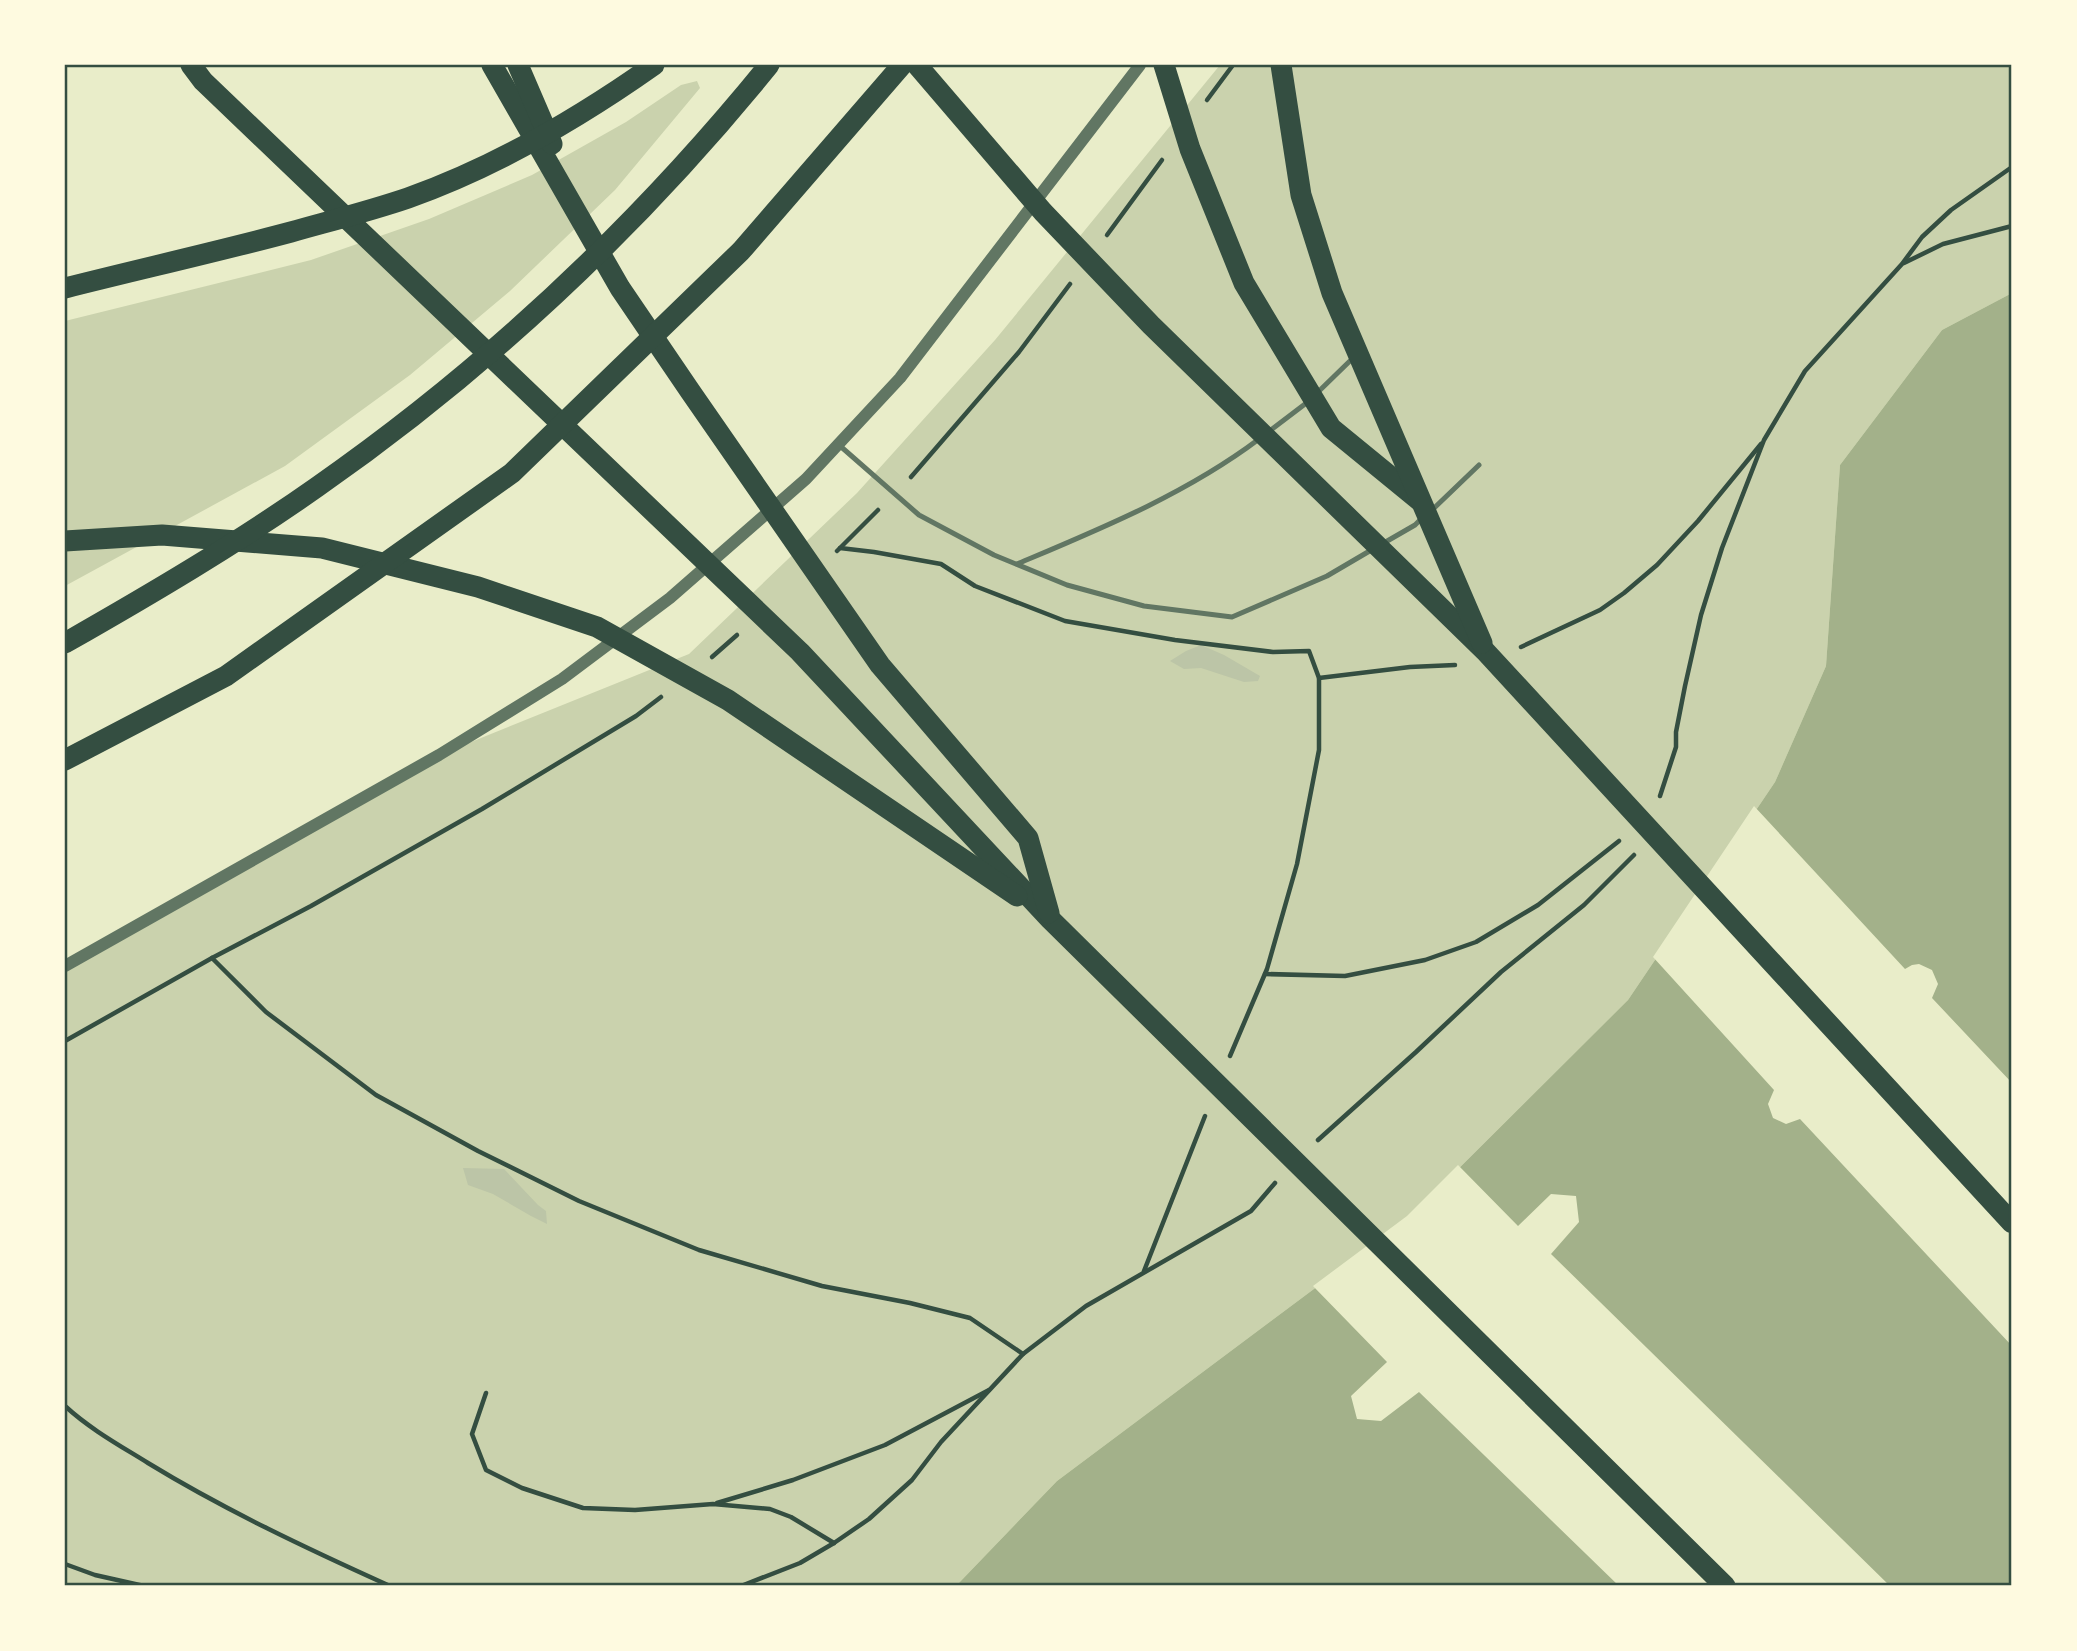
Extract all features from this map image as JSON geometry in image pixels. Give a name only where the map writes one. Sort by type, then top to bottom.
[{"type":"highway","points":[[492,65],[620,288],[682,380],[880,665],[1028,838],[1050,919]]},
{"type":"highway","points":[[517,65],[594,243]]},
{"type":"highway","points":[[65,288],[246,244],[408,198],[481,167],[538,138],[654,65]]},
{"type":"highway","points":[[65,643],[227,547],[318,486],[444,390],[521,325],[592,259],[661,189],[769,65]]},
{"type":"highway","points":[[65,760],[226,676],[512,472],[741,251],[902,65]]},
{"type":"highway","points":[[917,65],[1043,212],[1151,325],[1485,651],[2012,1223]]},
{"type":"highway","points":[[1164,65],[1190,149],[1244,283],[1331,428],[1423,504]]},
{"type":"highway","points":[[1281,65],[1301,195],[1328,280],[1485,651]]},
{"type":"highway","points":[[197,73],[800,652],[1050,919],[1725,1586]]},
{"type":"highway","points":[[65,541],[162,535],[322,548],[478,587],[597,627],[728,700],[1050,919]]},
{"type":"street","points":[[65,966],[439,755],[562,679],[670,598],[806,479],[900,377],[1140,65]]},
{"type":"lane","points":[[1017,564],[1119,520],[1229,461],[1307,403],[1367,344]]},
{"type":"lane","points":[[838,444],[919,515],[994,555],[1067,585],[1143,606],[1232,617],[1327,576],[1415,525],[1479,465]]},
{"type":"path","points":[[1519,648],[1600,610],[1657,565],[1698,521],[1764,440],[1805,371],[1902,264],[1922,237],[1941,219],[2012,167]]},
{"type":"path","points":[[1902,264],[1943,244],[2012,226]]},
{"type":"path","points":[[1655,806],[1676,747],[1676,732],[1701,615],[1722,548],[1764,440]]},
{"type":"path","points":[[831,554],[841,548],[872,516]]},
{"type":"path","points":[[706,661],[746,627]]},
{"type":"path","points":[[1228,1060],[1265,974],[1297,864],[1319,750],[1319,678],[1410,667],[1457,666]]},
{"type":"path","points":[[65,1041],[482,809],[636,716],[666,693]]},
{"type":"path","points":[[1265,974],[1345,976],[1425,960],[1476,942],[1538,905],[1620,841]]},
{"type":"path","points":[[1313,1144],[1501,972],[1584,905],[1633,857],[1637,847]]},
{"type":"path","points":[[212,958],[266,1012],[376,1095],[489,1157],[579,1201],[699,1250],[822,1286],[970,1318],[1023,1354]]},
{"type":"path","points":[[1144,1271],[1208,1110]]},
{"type":"path","points":[[741,1586],[800,1563],[834,1544],[869,1519],[912,1480],[942,1442],[1023,1354],[1086,1306],[1251,1211],[1276,1182]]},
{"type":"path","points":[[713,1504],[793,1480],[885,1445],[993,1387]]},
{"type":"path","points":[[486,1393],[472,1434],[486,1470],[522,1488],[583,1508],[635,1510],[713,1504],[770,1509],[791,1517],[834,1544]]},
{"type":"path","points":[[65,1406],[85,1424],[188,1487],[329,1559],[390,1586]]},
{"type":"path","points":[[65,1564],[95,1575],[144,1586]]},
{"type":"shaded area","points":[[1220,65],[2012,65],[2012,293],[1942,330],[1840,465],[1826,666],[1775,782],[1628,1000],[1409,1218],[1057,1481],[956,1586],[65,1586],[65,967],[439,755],[689,654],[857,493],[995,340]]},
{"type":"shaded area","points":[[697,81],[700,88],[615,190],[510,291],[410,375],[285,466],[65,586],[65,321],[311,260],[429,219],[532,175],[626,122],[681,85]]},
{"type":"shaded area","points":[[2012,293],[2012,1586],[956,1586],[1057,1481],[1409,1218],[1628,1000],[1775,782],[1826,666],[1840,465],[1942,330]]},
{"type":"pier","points":[[1754,806],[1905,969],[1919,964],[1932,970],[1938,984],[1932,998],[2012,1083],[2012,1346],[1800,1119],[1786,1124],[1773,1118],[1768,1104],[1774,1090],[1653,957]]},
{"type":"pier","points":[[1458,1165],[1518,1226],[1551,1194],[1576,1196],[1579,1222],[1551,1254],[1890,1586],[1619,1586],[1419,1392],[1381,1421],[1357,1419],[1351,1396],[1387,1362],[1313,1286],[1407,1216]]},
{"type":"building","points":[[1201,645],[1260,676],[1258,681],[1244,682],[1201,668],[1184,669],[1170,661]]},
{"type":"building","points":[[463,1168],[504,1169],[546,1211],[547,1224],[493,1194],[468,1185]]}]
